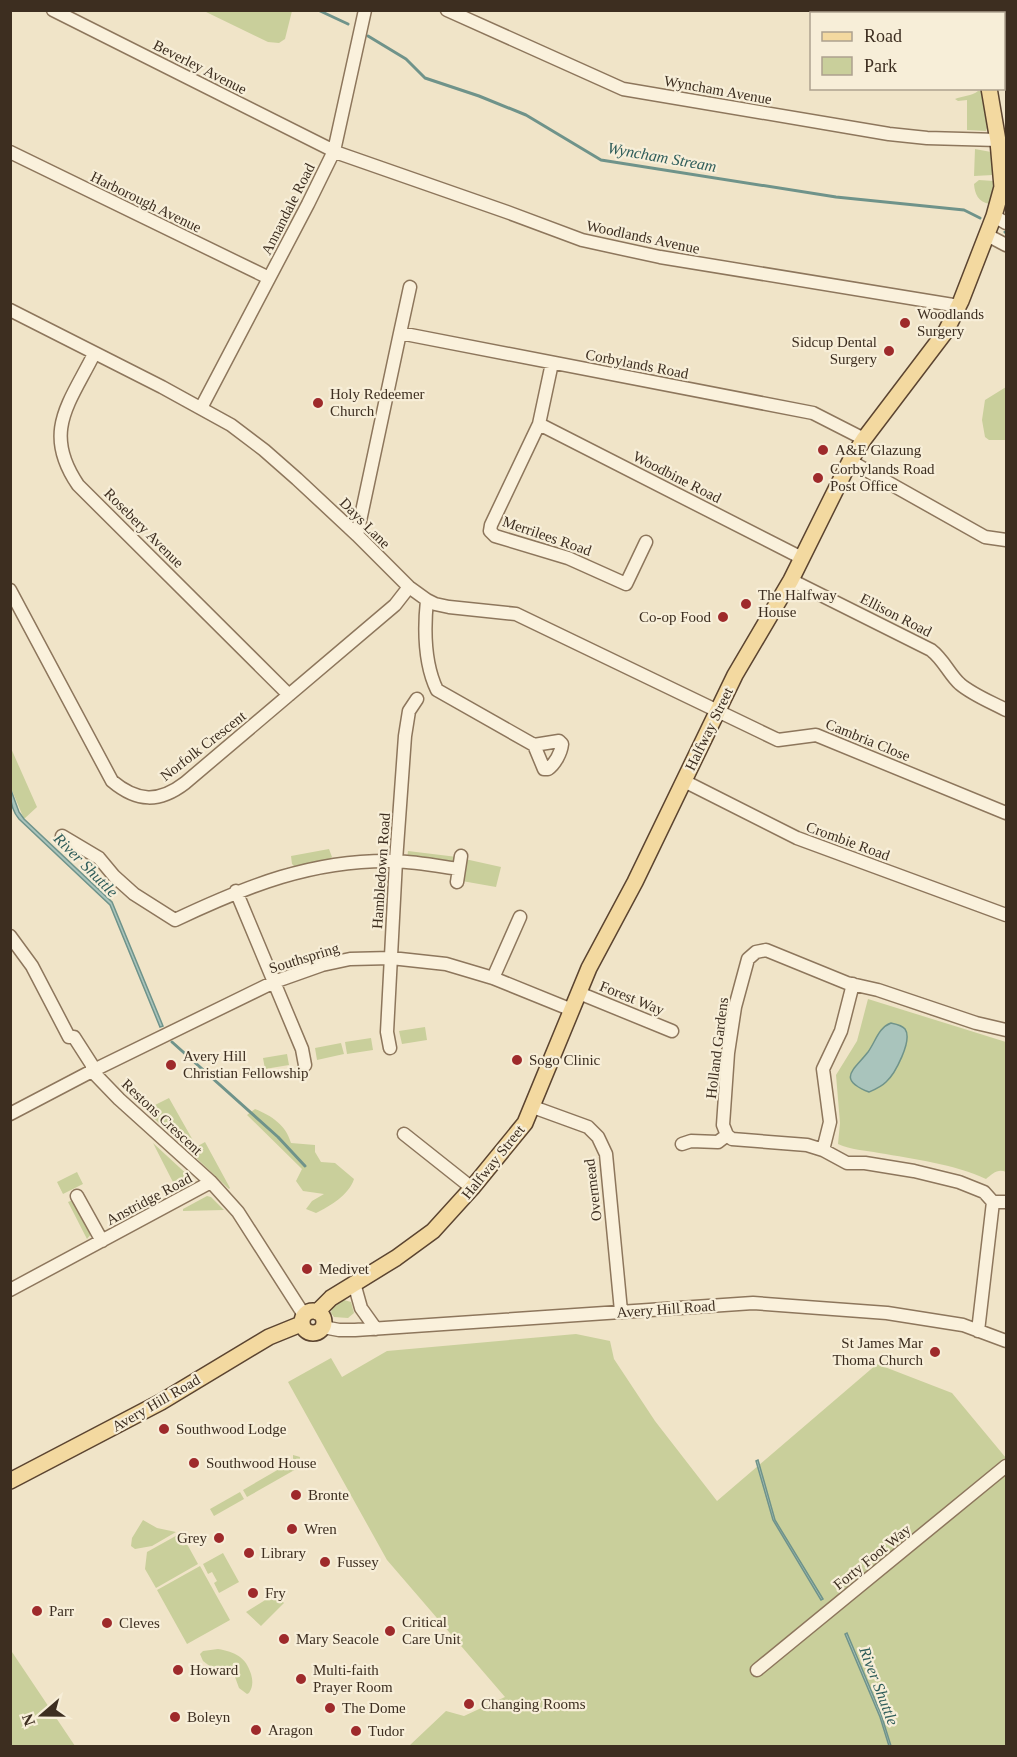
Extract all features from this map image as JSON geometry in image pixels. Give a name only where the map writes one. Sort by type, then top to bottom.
[{"type":"main road","name":"Halfway Street","points":[[307,1317],[326,1301],[419,1242],[448,1216],[525,1123],[590,968],[635,882],[735,675],[802,558],[850,461],[864,438],[946,331],[959,306],[987,235],[1000,220],[1002,187],[998,140],[988,90]]},
{"type":"main road","points":[[322,1316],[323,1327],[318,1333],[311,1334],[304,1330],[307,1317],[322,1316]]},
{"type":"main road","name":"Avery Hill Road","points":[[10,1481],[161,1402],[269,1337],[307,1317]]},
{"type":"street","name":"Beverley Avenue","points":[[53,10],[334,151]]},
{"type":"street","name":"Annandale Road","points":[[201,408],[334,151],[365,10]]},
{"type":"street","name":"Wyncham Avenue","points":[[447,10],[623,89],[889,135],[998,140]]},
{"type":"street","name":"Woodlands Avenue","points":[[334,151],[596,245],[959,306]]},
{"type":"street","name":"Harborough Avenue","points":[[10,152],[269,278]]},
{"type":"street","points":[[987,235],[1006,244]]},
{"type":"street","points":[[357,535],[410,287]]},
{"type":"street","name":"Days Lane","points":[[10,310],[231,425],[264,450],[357,535],[409,587],[427,600],[449,607],[516,614],[717,712]]},
{"type":"street","name":"Corbylands Road","points":[[400,333],[813,413],[864,438]]},
{"type":"street","name":"Rosebery Avenue","points":[[94,354],[63,416],[60,445],[67,467],[78,485],[289,695]]},
{"type":"street","points":[[539,424],[552,363]]},
{"type":"street","name":"Merrilees Road","points":[[539,424],[491,525],[492,535],[568,558],[626,584],[646,542]]},
{"type":"street","name":"Woodbine Road","points":[[539,424],[802,558]]},
{"type":"street","points":[[850,461],[986,537],[1006,540]]},
{"type":"street","name":"Ellison Road","points":[[790,580],[931,651],[940,657],[958,683],[1006,710]]},
{"type":"street","name":"Norfolk Crescent","points":[[10,590],[112,780],[134,795],[154,797],[163,796],[178,788],[395,605],[409,587]]},
{"type":"street","points":[[427,600],[424,625],[432,680],[437,690],[534,745]]},
{"type":"street","name":"Hambledown Road","points":[[390,1048],[387,1032],[405,736],[409,711],[417,699]]},
{"type":"street","name":"Cambria Close","points":[[717,712],[778,740],[816,735],[1006,813]]},
{"type":"street","name":"Crombie Road","points":[[684,782],[797,838],[1006,915]]},
{"type":"street","points":[[62,836],[99,858],[134,894],[175,920],[236,891],[292,873],[326,866],[396,861],[460,862],[457,882]]},
{"type":"street","points":[[236,891],[302,1049],[305,1065]]},
{"type":"street","points":[[493,978],[520,917]]},
{"type":"street","name":"Restons Crescent","points":[[12,940],[32,966],[69,1037],[74,1037],[92,1065],[92,1071],[119,1099],[211,1182],[250,1227],[299,1310],[307,1317]]},
{"type":"street","name":"Holland Gardens","points":[[727,1135],[723,1125],[729,1044],[735,1007],[748,959],[756,952],[766,950],[821,974],[878,990],[976,1023],[1006,1030]]},
{"type":"street","name":"Southspring","points":[[10,1114],[274,982],[322,965],[350,959],[391,958],[446,964],[493,978],[572,1010]]},
{"type":"street","points":[[823,1150],[830,1122],[823,1069],[841,1030],[853,984]]},
{"type":"street","name":"Forest Way","points":[[579,993],[672,1031]]},
{"type":"street","name":"Overmead","points":[[533,1107],[588,1128],[598,1137],[606,1154],[621,1311]]},
{"type":"street","points":[[404,1134],[472,1188]]},
{"type":"street","points":[[682,1144],[718,1142],[727,1135],[736,1140],[807,1145],[823,1150],[847,1163],[865,1163],[914,1171],[959,1182],[984,1192],[993,1203],[978,1331]]},
{"type":"street","name":"Anstridge Road","points":[[12,1287],[211,1182]]},
{"type":"street","name":"Anstridge Road","points":[[77,1196],[102,1241]]},
{"type":"street","points":[[993,1203],[1006,1202]]},
{"type":"street","points":[[354,1283],[361,1308],[376,1329]]},
{"type":"street","name":"Avery Hill Road","points":[[323,1327],[339,1330],[376,1329],[743,1304],[800,1305],[887,1312],[963,1325],[1006,1341]]},
{"type":"street","name":"Forty Foot Way","points":[[757,1670],[1006,1466]]},
{"type":"green space","points":[[204,11],[292,11],[285,39],[279,43],[268,42]]},
{"type":"green space","points":[[978,91],[982,93],[986,131],[967,130],[967,100],[955,99]]},
{"type":"green space","points":[[975,149],[991,152],[993,175],[974,176]]},
{"type":"green space","points":[[979,180],[994,181],[989,204],[982,201],[976,194],[974,184]]},
{"type":"green space","points":[[1006,387],[1006,440],[989,440],[985,437],[982,420],[985,400]]},
{"type":"green space","points":[[10,746],[37,807],[24,819],[11,788]]},
{"type":"green space","points":[[329,849],[332,857],[330,859],[294,866],[292,864],[291,856]]},
{"type":"green space","points":[[408,851],[457,857],[454,863],[407,859]]},
{"type":"green space","points":[[465,859],[501,867],[496,887],[462,881]]},
{"type":"green space","points":[[868,999],[1006,1042],[1006,1172],[998,1171],[986,1179],[947,1166],[853,1149],[838,1144],[840,1123],[836,1075],[857,1041]]},
{"type":"green space","points":[[425,1027],[427,1040],[402,1044],[399,1031]]},
{"type":"green space","points":[[371,1038],[373,1050],[347,1054],[345,1042]]},
{"type":"green space","points":[[341,1043],[344,1054],[317,1060],[315,1048]]},
{"type":"green space","points":[[287,1054],[289,1065],[265,1069],[263,1058]]},
{"type":"green space","points":[[169,1098],[195,1144],[186,1148],[145,1110]]},
{"type":"green space","points":[[255,1109],[278,1122],[286,1131],[291,1143],[315,1145],[315,1152],[321,1162],[335,1163],[354,1179],[348,1190],[333,1203],[316,1213],[306,1209],[312,1201],[324,1194],[303,1191],[296,1181],[302,1169],[247,1115]]},
{"type":"green space","points":[[205,1142],[230,1188],[229,1189],[189,1151]]},
{"type":"green space","points":[[153,1143],[192,1179],[187,1186],[177,1190]]},
{"type":"green space","points":[[77,1172],[83,1184],[63,1194],[57,1182]]},
{"type":"green space","points":[[207,1196],[224,1210],[183,1211],[183,1209]]},
{"type":"green space","points":[[73,1200],[92,1233],[87,1239],[68,1202]]},
{"type":"green space","points":[[344,1300],[351,1302],[354,1313],[348,1318],[334,1317],[331,1313],[332,1308]]},
{"type":"green space","points":[[576,1334],[610,1341],[614,1359],[655,1421],[717,1501],[877,1364],[952,1393],[1006,1458],[1006,1746],[409,1746],[446,1711],[464,1716],[505,1697],[387,1560],[288,1382],[331,1358],[342,1377],[387,1351]]},
{"type":"green space","points":[[293,1455],[300,1457],[298,1468],[247,1497],[243,1490],[293,1461]]},
{"type":"green space","points":[[240,1492],[244,1499],[214,1516],[210,1509]]},
{"type":"green space","points":[[143,1520],[157,1528],[176,1532],[152,1546],[135,1549],[131,1546],[132,1538]]},
{"type":"green space","points":[[181,1533],[198,1564],[156,1588],[145,1569],[147,1552]]},
{"type":"green space","points":[[223,1553],[239,1582],[219,1593],[214,1583],[217,1581],[212,1572],[208,1574],[203,1564]]},
{"type":"green space","points":[[200,1566],[230,1620],[187,1644],[157,1590]]},
{"type":"green space","points":[[275,1594],[284,1603],[261,1626],[246,1612]]},
{"type":"green space","points":[[10,1649],[75,1746],[11,1746]]},
{"type":"green space","points":[[218,1649],[235,1654],[246,1663],[252,1679],[249,1693],[239,1688],[235,1677],[231,1675],[224,1677],[203,1661],[200,1654],[203,1651]]},
{"type":"water","points":[[11,790],[24,819],[112,902],[163,1026],[160,1027],[110,905],[19,819],[12,806]]},
{"type":"water","points":[[891,1023],[905,1029],[907,1041],[905,1048],[890,1078],[869,1092],[853,1083],[850,1078],[851,1074],[880,1031]]},
{"type":"water","points":[[758,1460],[775,1520],[823,1599],[821,1600],[773,1520],[756,1461]]},
{"type":"water","name":"River Shuttle","points":[[847,1633],[881,1714],[891,1746],[889,1746],[880,1717],[845,1634]]},
{"type":"waterway","name":"Wyncham Stream","points":[[318,10],[348,24]]},
{"type":"waterway","name":"Wyncham Stream","points":[[368,36],[406,59],[425,78],[526,115],[601,160],[836,197],[964,210],[980,218]]},
{"type":"waterway","name":"River Shuttle","points":[[172,1042],[278,1137],[305,1166]]},
{"type":"place","name":"Woodlands Surgery","points":[[905,323]]},
{"type":"place","name":"Sidcup Dental Surgery","points":[[889,351]]},
{"type":"place","name":"Holy Redeemer Church","points":[[318,403]]},
{"type":"place","name":"A&E Glazung","points":[[823,450]]},
{"type":"place","name":"Corbylands Road Post Office","points":[[818,478]]},
{"type":"place","name":"The Halfway House","points":[[746,604]]},
{"type":"place","name":"Co-op Food","points":[[723,617]]},
{"type":"place","name":"Sogo Clinic","points":[[517,1060]]},
{"type":"place","name":"Avery Hill Christian Fellowship","points":[[171,1065]]},
{"type":"place","name":"Medivet","points":[[307,1269]]},
{"type":"place","name":"St James Mar Thoma Church","points":[[935,1352]]},
{"type":"place","name":"Southwood Lodge","points":[[164,1429]]},
{"type":"place","name":"Southwood House","points":[[194,1463]]},
{"type":"place","name":"Bronte","points":[[296,1495]]},
{"type":"place","name":"Wren","points":[[292,1529]]},
{"type":"place","name":"Grey","points":[[219,1538]]},
{"type":"place","name":"Library","points":[[249,1553]]},
{"type":"place","name":"Fussey","points":[[325,1562]]},
{"type":"place","name":"Fry","points":[[253,1593]]},
{"type":"place","name":"Parr","points":[[37,1611]]},
{"type":"place","name":"Cleves","points":[[107,1623]]},
{"type":"place","name":"Critical Care Unit","points":[[390,1631]]},
{"type":"place","name":"Mary Seacole","points":[[284,1639]]},
{"type":"place","name":"Howard","points":[[178,1670]]},
{"type":"place","name":"Multi-faith Prayer Room","points":[[301,1679]]},
{"type":"place","name":"Changing Rooms","points":[[469,1704]]},
{"type":"place","name":"The Dome","points":[[330,1708]]},
{"type":"place","name":"Boleyn","points":[[175,1717]]},
{"type":"place","name":"Aragon","points":[[256,1730]]},
{"type":"place","name":"Tudor","points":[[356,1731]]}]
